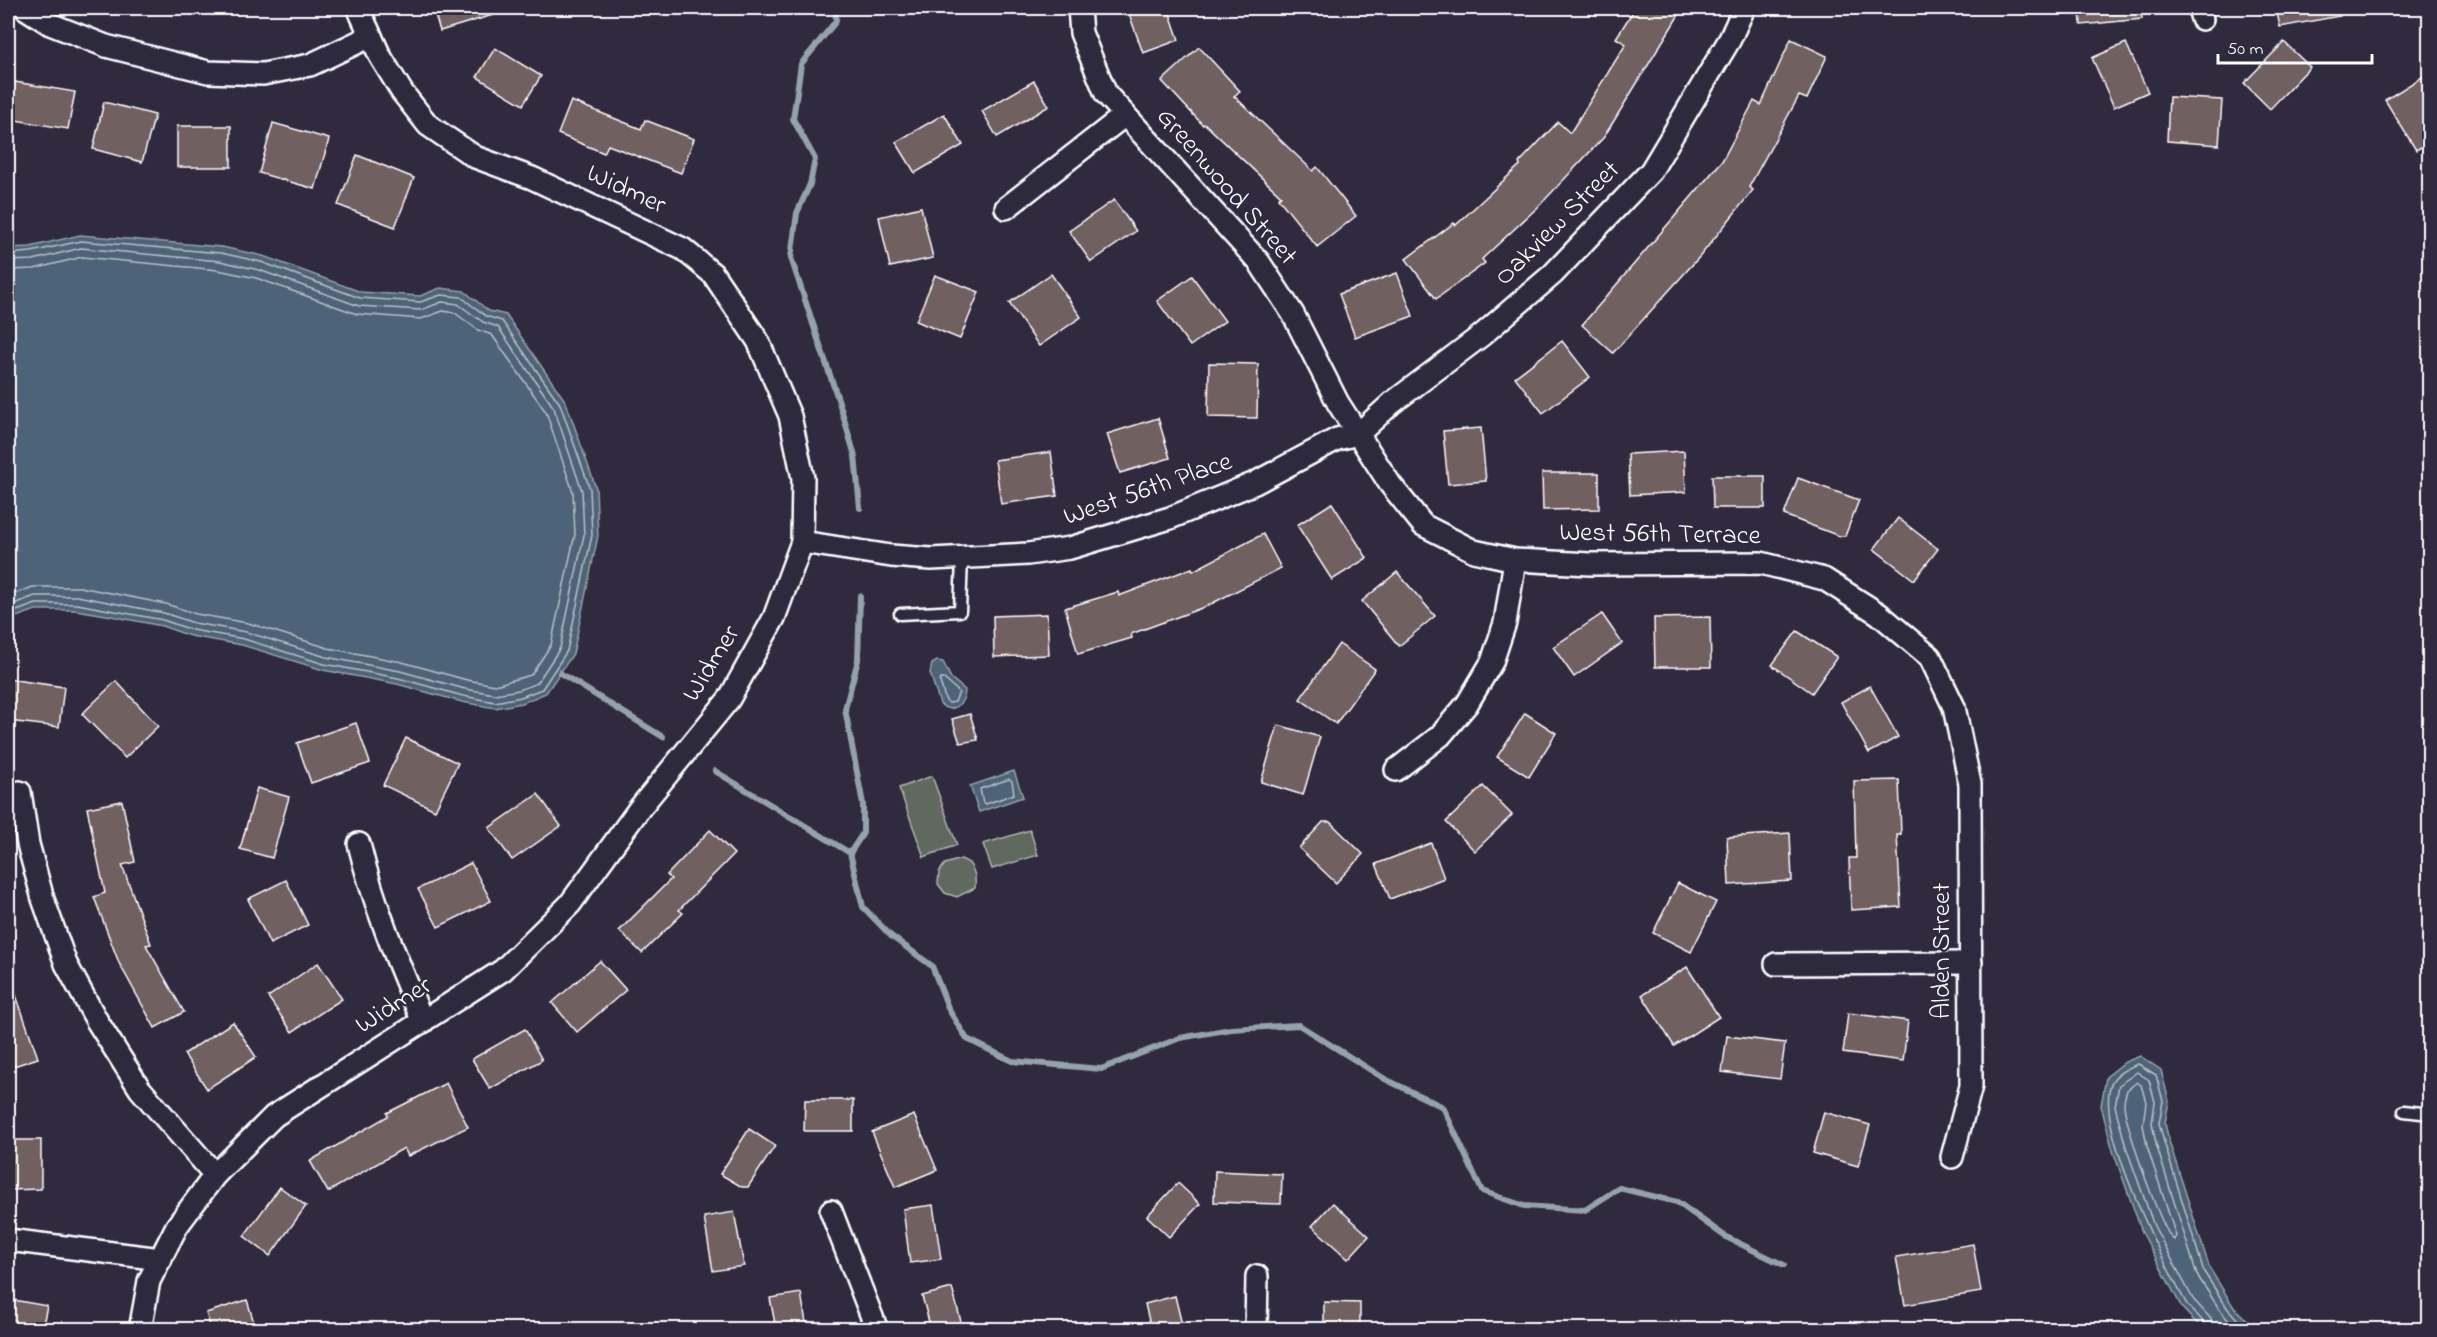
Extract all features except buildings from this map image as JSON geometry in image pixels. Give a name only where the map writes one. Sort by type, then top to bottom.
[{"type":"street","points":[[25,8],[50,24],[106,46],[208,72],[262,74],[310,65],[371,36]]},
{"type":"street","name":"Widmer","points":[[140,1329],[149,1281],[177,1226],[215,1175],[274,1116],[504,970],[570,904],[639,809],[729,699],[774,618],[802,542],[803,478],[790,416],[758,340],[712,274],[683,249],[532,178],[475,157],[428,125],[402,92],[358,8]]},
{"type":"street","name":"Greenwood Street","points":[[1079,8],[1081,33],[1106,94],[1259,262],[1293,314],[1329,385],[1358,434]]},
{"type":"street","name":"Oakview Street","points":[[1358,434],[1392,403],[1482,335],[1553,274],[1651,171],[1730,39],[1744,8]]},
{"type":"street","points":[[1006,208],[1125,115]]},
{"type":"street","name":"West 56th Place","points":[[802,542],[891,556],[962,558],[1028,554],[1070,548],[1170,518],[1255,483],[1337,439],[1358,434]]},
{"type":"street","name":"West 56th Terrace","points":[[1358,434],[1390,484],[1423,525],[1474,551],[1515,560],[1590,564],[1761,563],[1824,579],[1880,614],[1930,657],[1954,707],[1962,744]]},
{"type":"street","points":[[1396,770],[1440,736],[1467,704],[1492,662],[1505,623],[1515,560]]},
{"type":"street","name":"Alden Street","points":[[1952,1157],[1971,1086],[1970,784],[1962,744]]},
{"type":"street","points":[[20,792],[28,844],[42,899],[66,964],[97,1022],[140,1089],[215,1175]]},
{"type":"street","points":[[359,844],[369,887],[423,1022]]},
{"type":"street","points":[[1776,964],[1971,963]]},
{"type":"street","points":[[831,1211],[877,1329]]},
{"type":"street","points":[[8,1240],[160,1259]]},
{"type":"street","points":[[1256,1329],[1257,1276]]},
{"type":"lane","points":[[900,614],[960,611],[962,558]]},
{"type":"lane","points":[[2404,1111],[2430,1114]]},
{"type":"shaded area","points":[[932,776],[957,845],[924,857],[899,788]]},
{"type":"shaded area","points":[[1030,830],[1038,855],[992,869],[983,844]]},
{"type":"shaded area","points":[[961,859],[969,863],[973,869],[975,888],[957,897],[945,893],[938,884],[939,872],[945,864]]},
{"type":"water","points":[[80,235],[222,247],[263,256],[361,292],[420,296],[440,288],[464,291],[489,311],[506,315],[566,402],[596,488],[598,536],[573,654],[546,693],[522,703],[495,708],[462,702],[397,684],[323,670],[242,645],[190,636],[162,626],[106,615],[76,610],[36,610],[8,620],[8,248],[30,247]]},
{"type":"water","points":[[937,661],[943,662],[951,678],[965,690],[963,700],[953,708],[940,704],[930,673],[932,664]]},
{"type":"water","points":[[1014,771],[1023,797],[979,812],[970,786]]},
{"type":"water","points":[[2140,1056],[2161,1070],[2169,1101],[2165,1123],[2169,1141],[2210,1269],[2233,1306],[2255,1329],[2202,1329],[2182,1308],[2142,1232],[2113,1151],[2101,1106],[2106,1077],[2125,1062]]},
{"type":"waterway","points":[[835,8],[836,21],[801,64],[793,119],[815,159],[810,184],[797,213],[791,258],[855,456],[860,508]]},
{"type":"waterway","points":[[850,853],[863,833],[863,804],[845,709],[858,660],[860,596]]},
{"type":"waterway","points":[[560,673],[663,737]]},
{"type":"waterway","points":[[715,771],[850,853],[863,907],[891,936],[932,966],[949,1010],[967,1039],[1012,1061],[1101,1069],[1180,1038],[1231,1029],[1299,1025],[1385,1079],[1443,1107],[1482,1191],[1524,1206],[1585,1210],[1619,1188],[1677,1202],[1726,1237],[1784,1265]]}]
